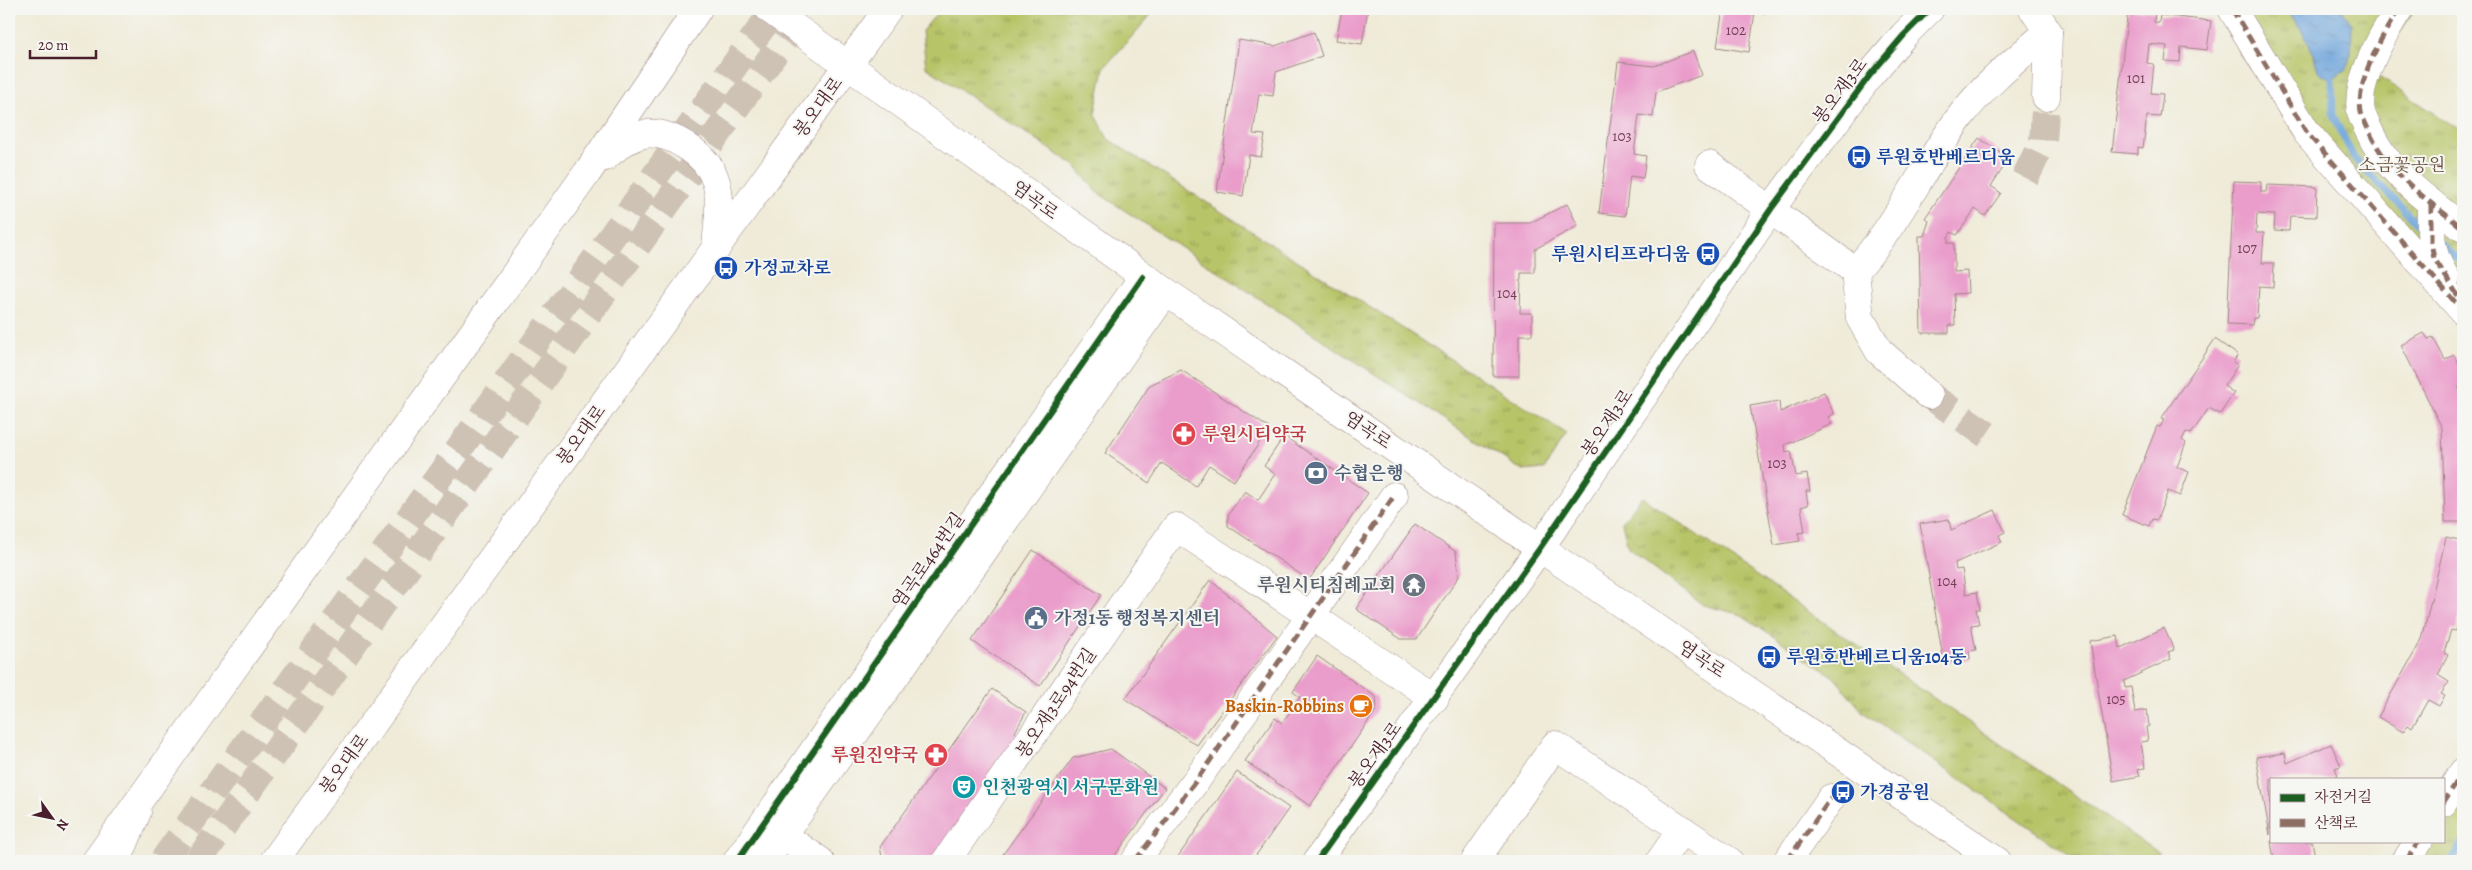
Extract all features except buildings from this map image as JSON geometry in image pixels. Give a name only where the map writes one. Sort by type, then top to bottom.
[{"type":"street","points":[[96,861],[586,173],[698,9]]},
{"type":"street","name":"봉오대로","points":[[274,861],[888,9]]},
{"type":"street","name":"봉오재3로","points":[[1317,861],[1435,698],[1540,548],[1771,209],[1870,75],[1904,34],[1930,9]]},
{"type":"street","points":[[2033,9],[2048,32],[2046,96]]},
{"type":"street","points":[[2232,9],[2307,133],[2463,311]]},
{"type":"street","points":[[2399,9],[2386,29],[2364,78],[2361,111],[2376,146],[2406,184],[2463,228]]},
{"type":"street","name":"염곡로","points":[[777,13],[1143,277],[1997,861]]},
{"type":"street","points":[[1855,271],[1874,250],[1961,117],[1992,79],[2048,32]]},
{"type":"street","points":[[586,173],[624,141],[645,134],[666,136],[687,148],[705,162],[716,179],[718,200],[716,249]]},
{"type":"street","points":[[1710,165],[1855,271],[1860,318],[1879,351],[1929,395]]},
{"type":"street","points":[[2431,203],[2431,242],[2434,258],[2463,304]]},
{"type":"street","name":"염곡로464번길","points":[[765,861],[773,828],[1143,277]]},
{"type":"street","name":"염곡로464번길","points":[[737,861],[773,828],[1166,292]]},
{"type":"street","points":[[1113,320],[1126,316],[1132,317],[1135,319],[1137,333]]},
{"type":"street","points":[[1135,861],[1198,778],[1394,496]]},
{"type":"street","name":"봉오재3로94번길","points":[[946,861],[1176,527],[1435,698]]},
{"type":"street","points":[[1475,861],[1555,745],[1729,861]]},
{"type":"street","points":[[2444,801],[2463,772]]},
{"type":"street","points":[[117,861],[144,794]]},
{"type":"street","points":[[1787,861],[1831,798]]},
{"type":"street","points":[[773,828],[820,861]]},
{"type":"street","points":[[1660,861],[1682,830]]},
{"type":"street","points":[[2406,861],[2417,842]]},
{"type":"green space","points":[[941,9],[1156,9],[1104,68],[1095,113],[1108,139],[1567,434],[1544,469],[1523,471],[1098,193],[1074,165],[926,67],[922,31]]},
{"type":"green space","name":"소금꽃공원","points":[[2214,9],[2415,9],[2373,73],[2463,132],[2463,322],[2293,130],[2242,57]]},
{"type":"green space","points":[[1642,497],[2170,861],[2078,861],[1863,712],[1834,677],[1742,615],[1703,605],[1628,548],[1622,522]]},
{"type":"green space","points":[[2463,754],[2463,861],[2390,861],[2403,842],[2444,842],[2444,782]]},
{"type":"water","points":[[2282,9],[2341,9],[2352,24],[2351,54],[2346,69],[2332,79],[2319,73],[2306,38],[2296,22]]},
{"type":"waterway","points":[[2332,79],[2333,115],[2354,158],[2424,230]]},
{"type":"waterway","points":[[2440,243],[2463,265]]},
{"type":"waterway","points":[[2451,861],[2463,843]]},
{"type":"tunnel","points":[[163,861],[775,9]]},
{"type":"tunnel","points":[[198,861],[806,9]]},
{"type":"tunnel","points":[[2025,178],[2043,141],[2046,97]]},
{"type":"tunnel","points":[[1929,395],[1996,441]]},
{"type":"marked path","points":[[2232,9],[2307,133],[2463,311]]},
{"type":"marked path","points":[[2399,9],[2385,31],[2366,73],[2360,100],[2362,114],[2376,145],[2397,172],[2422,196],[2463,228]]},
{"type":"marked path","points":[[2431,203],[2431,242],[2434,258],[2462,302]]},
{"type":"marked path","points":[[1135,861],[1198,778],[1394,496]]},
{"type":"marked path","points":[[2444,801],[2463,772]]},
{"type":"marked path","points":[[1787,861],[1831,798]]},
{"type":"marked path","points":[[2406,861],[2418,842]]},
{"type":"cycle path","points":[[1317,861],[1540,548],[1771,209],[1870,75],[1904,35],[1930,9]]},
{"type":"cycle path","points":[[737,861],[1143,277]]},
{"type":"place","name":"루원호반베르디움","points":[[1859,157]]},
{"type":"place","name":"루원시티프라디움","points":[[1708,254]]},
{"type":"place","name":"가정교차로","points":[[726,268]]},
{"type":"place","name":"루원시티약국","points":[[1184,434]]},
{"type":"place","name":"수협은행","points":[[1316,473]]},
{"type":"place","name":"루원시티침례교회","points":[[1414,585]]},
{"type":"place","name":"가정1동 행정복지센터","points":[[1036,618]]},
{"type":"place","name":"루원호반베르디움104동","points":[[1769,657]]},
{"type":"place","name":"Baskin-Robbins","points":[[1361,706]]},
{"type":"place","name":"루원진약국","points":[[936,755]]},
{"type":"place","name":"인천광역시 서구문화원","points":[[964,787]]},
{"type":"place","name":"가경공원","points":[[1843,792]]}]
